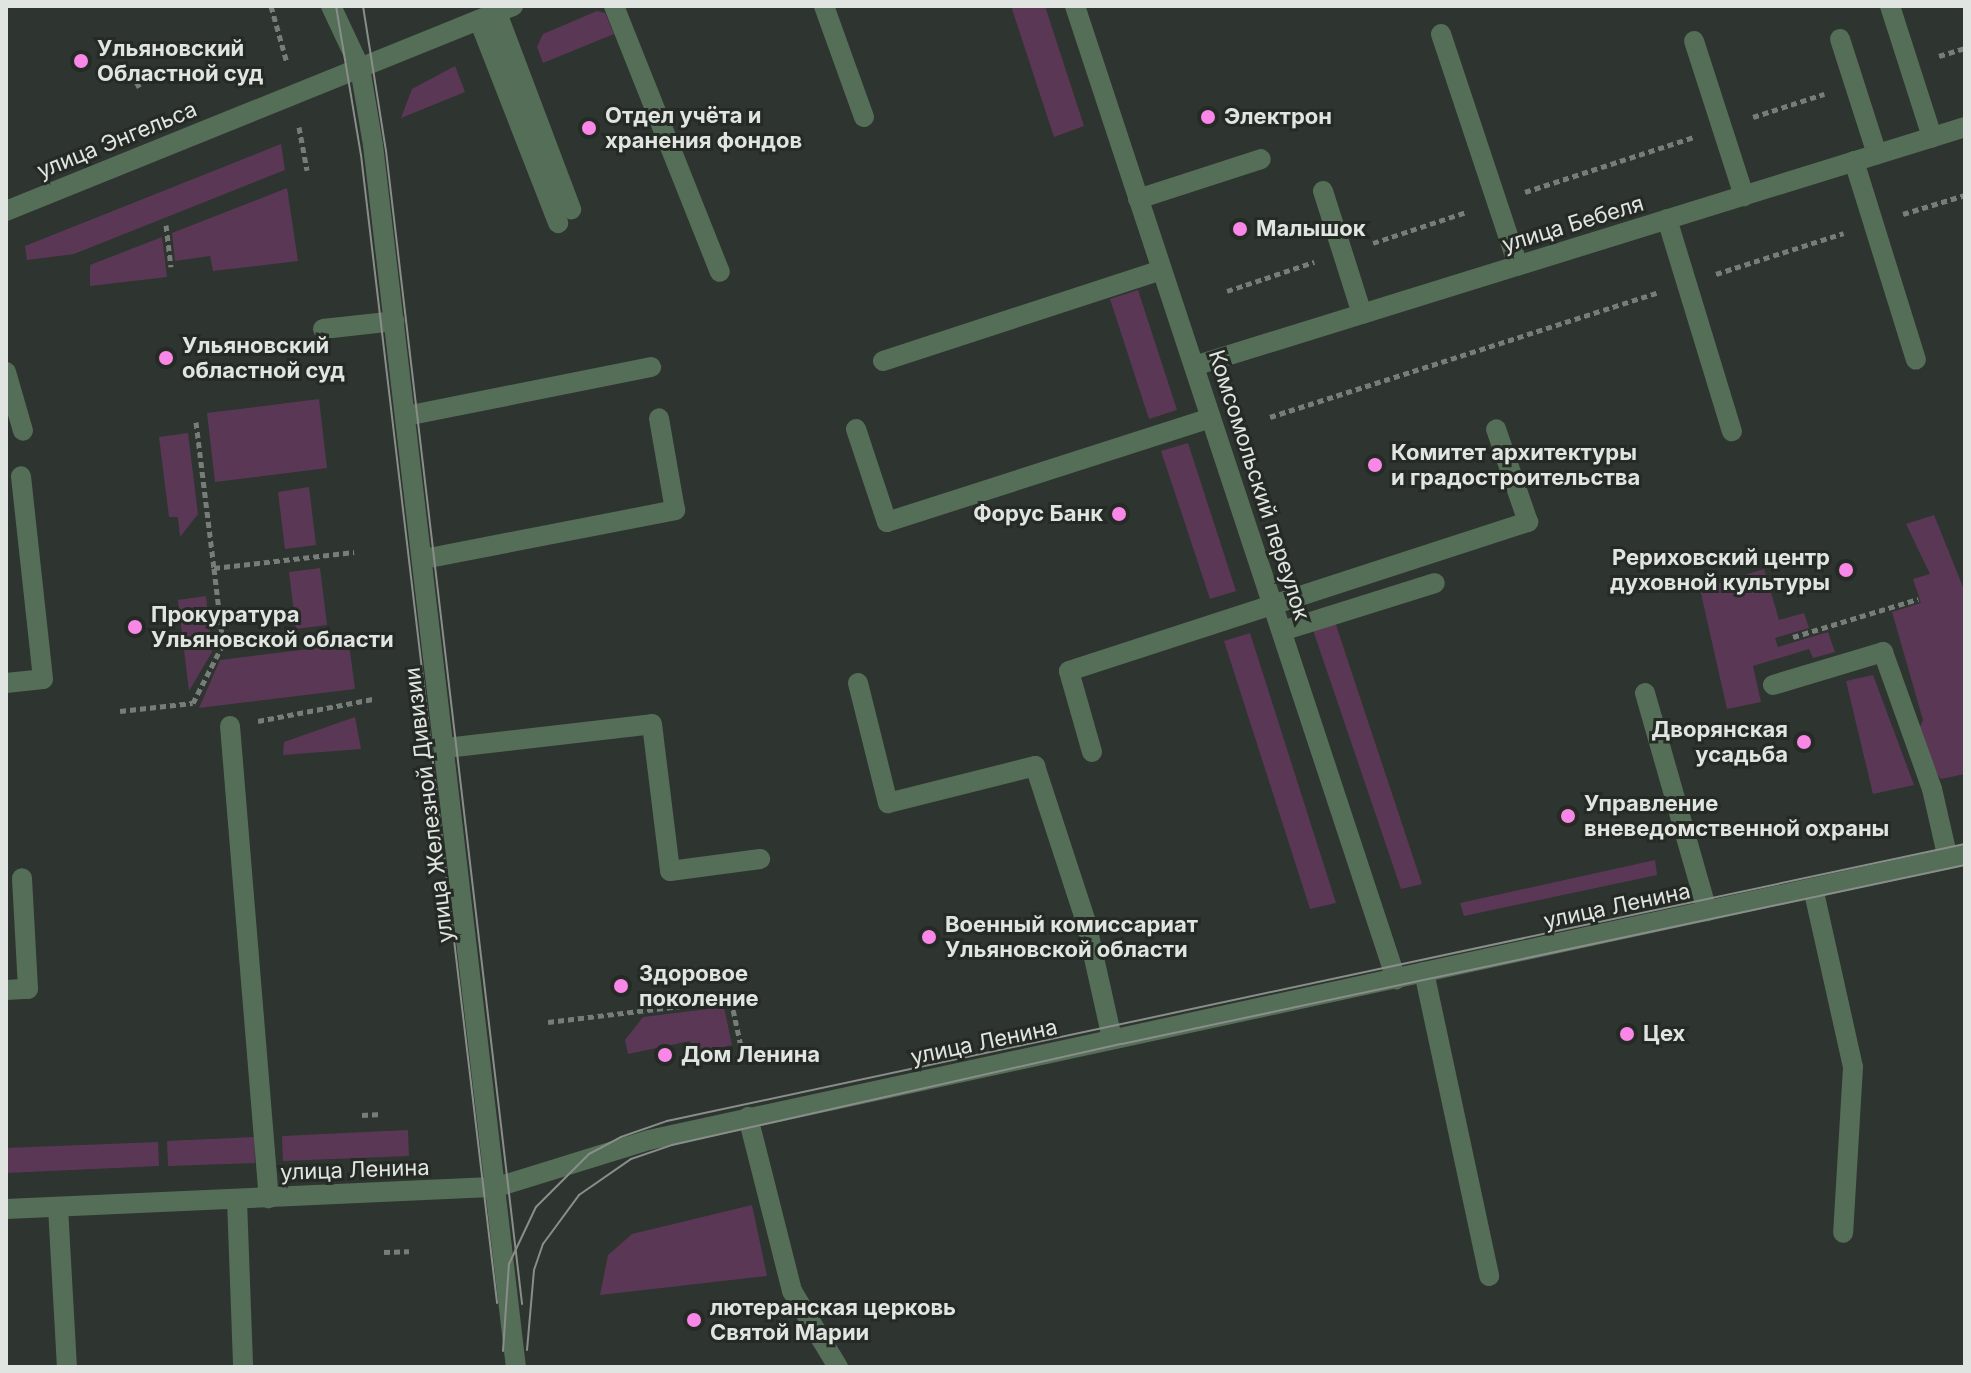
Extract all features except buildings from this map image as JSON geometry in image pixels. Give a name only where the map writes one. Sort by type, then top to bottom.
[{"type":"street","name":"улица Железной Дивизии","points":[[331,6],[360,68],[395,321],[516,1367]]},
{"type":"street","points":[[614,6],[720,272]]},
{"type":"street","points":[[824,6],[864,117]]},
{"type":"street","name":"Комсомольский переулок","points":[[1075,6],[1396,979]]},
{"type":"street","points":[[1890,6],[1932,137]]},
{"type":"street","name":"улица Энгельса","points":[[7,206],[496,13]]},
{"type":"street","points":[[496,13],[564,216]]},
{"type":"street","points":[[1441,34],[1518,266]]},
{"type":"street","points":[[1840,39],[1877,154]]},
{"type":"street","points":[[1694,41],[1744,196]]},
{"type":"street","name":"улица Бебеля","points":[[1194,366],[1965,127]]},
{"type":"street","points":[[1138,199],[1261,159]]},
{"type":"street","points":[[1854,161],[1916,360]]},
{"type":"street","points":[[1323,191],[1362,314]]},
{"type":"street","points":[[1667,219],[1732,431]]},
{"type":"street","points":[[883,361],[1162,270]]},
{"type":"street","points":[[323,329],[395,321]]},
{"type":"street","points":[[406,416],[651,367]]},
{"type":"street","points":[[6,372],[23,431]]},
{"type":"street","points":[[424,559],[675,510],[659,418]]},
{"type":"street","points":[[856,429],[887,522],[1211,418]]},
{"type":"street","points":[[1092,752],[1069,671],[1528,522],[1496,429]]},
{"type":"street","points":[[6,683],[43,679],[21,476]]},
{"type":"street","points":[[1282,631],[1435,583]]},
{"type":"street","points":[[1773,685],[1883,652],[1956,857]]},
{"type":"street","points":[[858,683],[888,803],[1035,766],[1086,922],[1112,1038]]},
{"type":"street","points":[[1645,693],[1707,911]]},
{"type":"street","points":[[446,748],[652,724],[670,871],[760,859]]},
{"type":"street","points":[[230,726],[269,1198]]},
{"type":"street","name":"улица Ленина","points":[[6,1209],[497,1187],[649,1140],[748,1117],[1956,857]]},
{"type":"street","points":[[6,990],[28,989],[22,878]]},
{"type":"street","points":[[1813,888],[1853,1067],[1843,1233]]},
{"type":"street","points":[[1424,972],[1489,1276]]},
{"type":"street","points":[[748,1117],[792,1291],[838,1367]]},
{"type":"street","points":[[237,1200],[247,1362]]},
{"type":"street","points":[[58,1207],[67,1367]]},
{"type":"path","points":[[1910,66],[1965,48]]},
{"type":"path","points":[[132,73],[139,87]]},
{"type":"path","points":[[1227,291],[1855,84]]},
{"type":"path","points":[[1270,417],[1965,195]]},
{"type":"path","points":[[166,225],[171,267]]},
{"type":"path","points":[[120,711],[193,703],[223,644],[196,422]]},
{"type":"path","points":[[214,568],[354,552]]},
{"type":"path","points":[[1793,637],[1918,599]]},
{"type":"path","points":[[230,726],[373,699]]},
{"type":"path","points":[[548,1022],[731,1000],[742,1051]]},
{"type":"path","points":[[362,1115],[382,1114]]},
{"type":"path","points":[[384,1252],[409,1251]]},
{"type":"shaded area","points":[[1011,6],[1045,6],[1084,126],[1054,137]]},
{"type":"shaded area","points":[[597,11],[605,13],[614,34],[543,63],[537,47],[543,34]]},
{"type":"shaded area","points":[[455,66],[465,92],[401,118],[412,89]]},
{"type":"shaded area","points":[[281,144],[285,170],[74,254],[27,260],[25,246]]},
{"type":"shaded area","points":[[287,188],[298,261],[213,271],[210,256],[175,261],[172,233]]},
{"type":"shaded area","points":[[162,237],[167,277],[90,286],[90,265]]},
{"type":"shaded area","points":[[1138,290],[1177,410],[1149,419],[1110,299]]},
{"type":"shaded area","points":[[319,399],[327,468],[215,482],[207,413]]},
{"type":"shaded area","points":[[188,433],[198,514],[180,537],[178,517],[169,517],[159,437]]},
{"type":"shaded area","points":[[1188,443],[1236,591],[1210,599],[1161,451]]},
{"type":"shaded area","points":[[309,487],[316,545],[285,549],[278,492]]},
{"type":"shaded area","points":[[1934,515],[1965,592],[1965,774],[1941,779],[1931,766],[1919,729],[1923,720],[1892,612],[1921,603],[1913,579],[1930,574],[1906,524]]},
{"type":"shaded area","points":[[320,568],[327,625],[296,629],[289,572]]},
{"type":"shaded area","points":[[1764,569],[1779,620],[1804,613],[1809,628],[1775,638],[1778,647],[1828,632],[1835,652],[1813,658],[1809,649],[1753,666],[1761,702],[1727,709],[1700,589]]},
{"type":"shaded area","points":[[206,596],[212,652],[189,691],[178,600]]},
{"type":"shaded area","points":[[1335,622],[1422,884],[1401,889],[1313,630]]},
{"type":"shaded area","points":[[1250,633],[1336,903],[1310,909],[1224,641]]},
{"type":"shaded area","points":[[349,644],[355,689],[199,708],[220,660]]},
{"type":"shaded area","points":[[1873,675],[1914,785],[1873,794],[1846,681]]},
{"type":"shaded area","points":[[355,717],[361,749],[283,755],[284,742]]},
{"type":"shaded area","points":[[1655,860],[1657,875],[1464,916],[1460,903]]},
{"type":"shaded area","points":[[724,1007],[732,1045],[693,1054],[690,1041],[628,1054],[625,1040],[643,1017]]},
{"type":"shaded area","points":[[408,1130],[409,1156],[283,1161],[282,1136]]},
{"type":"shaded area","points":[[254,1137],[255,1163],[168,1166],[167,1141]]},
{"type":"shaded area","points":[[158,1142],[159,1166],[6,1173],[6,1148]]},
{"type":"shaded area","points":[[752,1205],[767,1276],[600,1295],[608,1255],[632,1234]]},
{"type":"tram line","points":[[336,6],[361,155],[497,1303]]},
{"type":"tram line","points":[[363,6],[386,151],[522,1304]]},
{"type":"tram line","points":[[503,1351],[509,1264],[536,1207],[589,1154],[621,1137],[667,1121],[1965,844]]},
{"type":"tram line","points":[[527,1350],[534,1270],[543,1244],[579,1195],[631,1159],[672,1145],[1122,1044],[1965,865]]},
{"type":"place","name":"Ульяновский Областной суд","points":[[81,61]]},
{"type":"place","name":"Электрон","points":[[1208,117]]},
{"type":"place","name":"Отдел учёта и хранения фондов","points":[[589,128]]},
{"type":"place","name":"Малышок","points":[[1240,229]]},
{"type":"place","name":"Ульяновский областной суд","points":[[166,358]]},
{"type":"place","name":"Комитет архитектуры и градостроительства","points":[[1375,465]]},
{"type":"place","name":"Форус Банк","points":[[1119,514]]},
{"type":"place","name":"Рериховский центр духовной культуры","points":[[1846,570]]},
{"type":"place","name":"Прокуратура Ульяновской области","points":[[135,627]]},
{"type":"place","name":"Дворянская усадьба","points":[[1804,742]]},
{"type":"place","name":"Управление вневедомственной охраны","points":[[1568,816]]},
{"type":"place","name":"Военный комиссариат Ульяновской области","points":[[929,937]]},
{"type":"place","name":"Здоровое поколение","points":[[621,986]]},
{"type":"place","name":"Цех","points":[[1627,1034]]},
{"type":"place","name":"Дом Ленина","points":[[665,1055]]},
{"type":"place","name":"лютеранская церковь Святой Марии","points":[[694,1320]]}]
